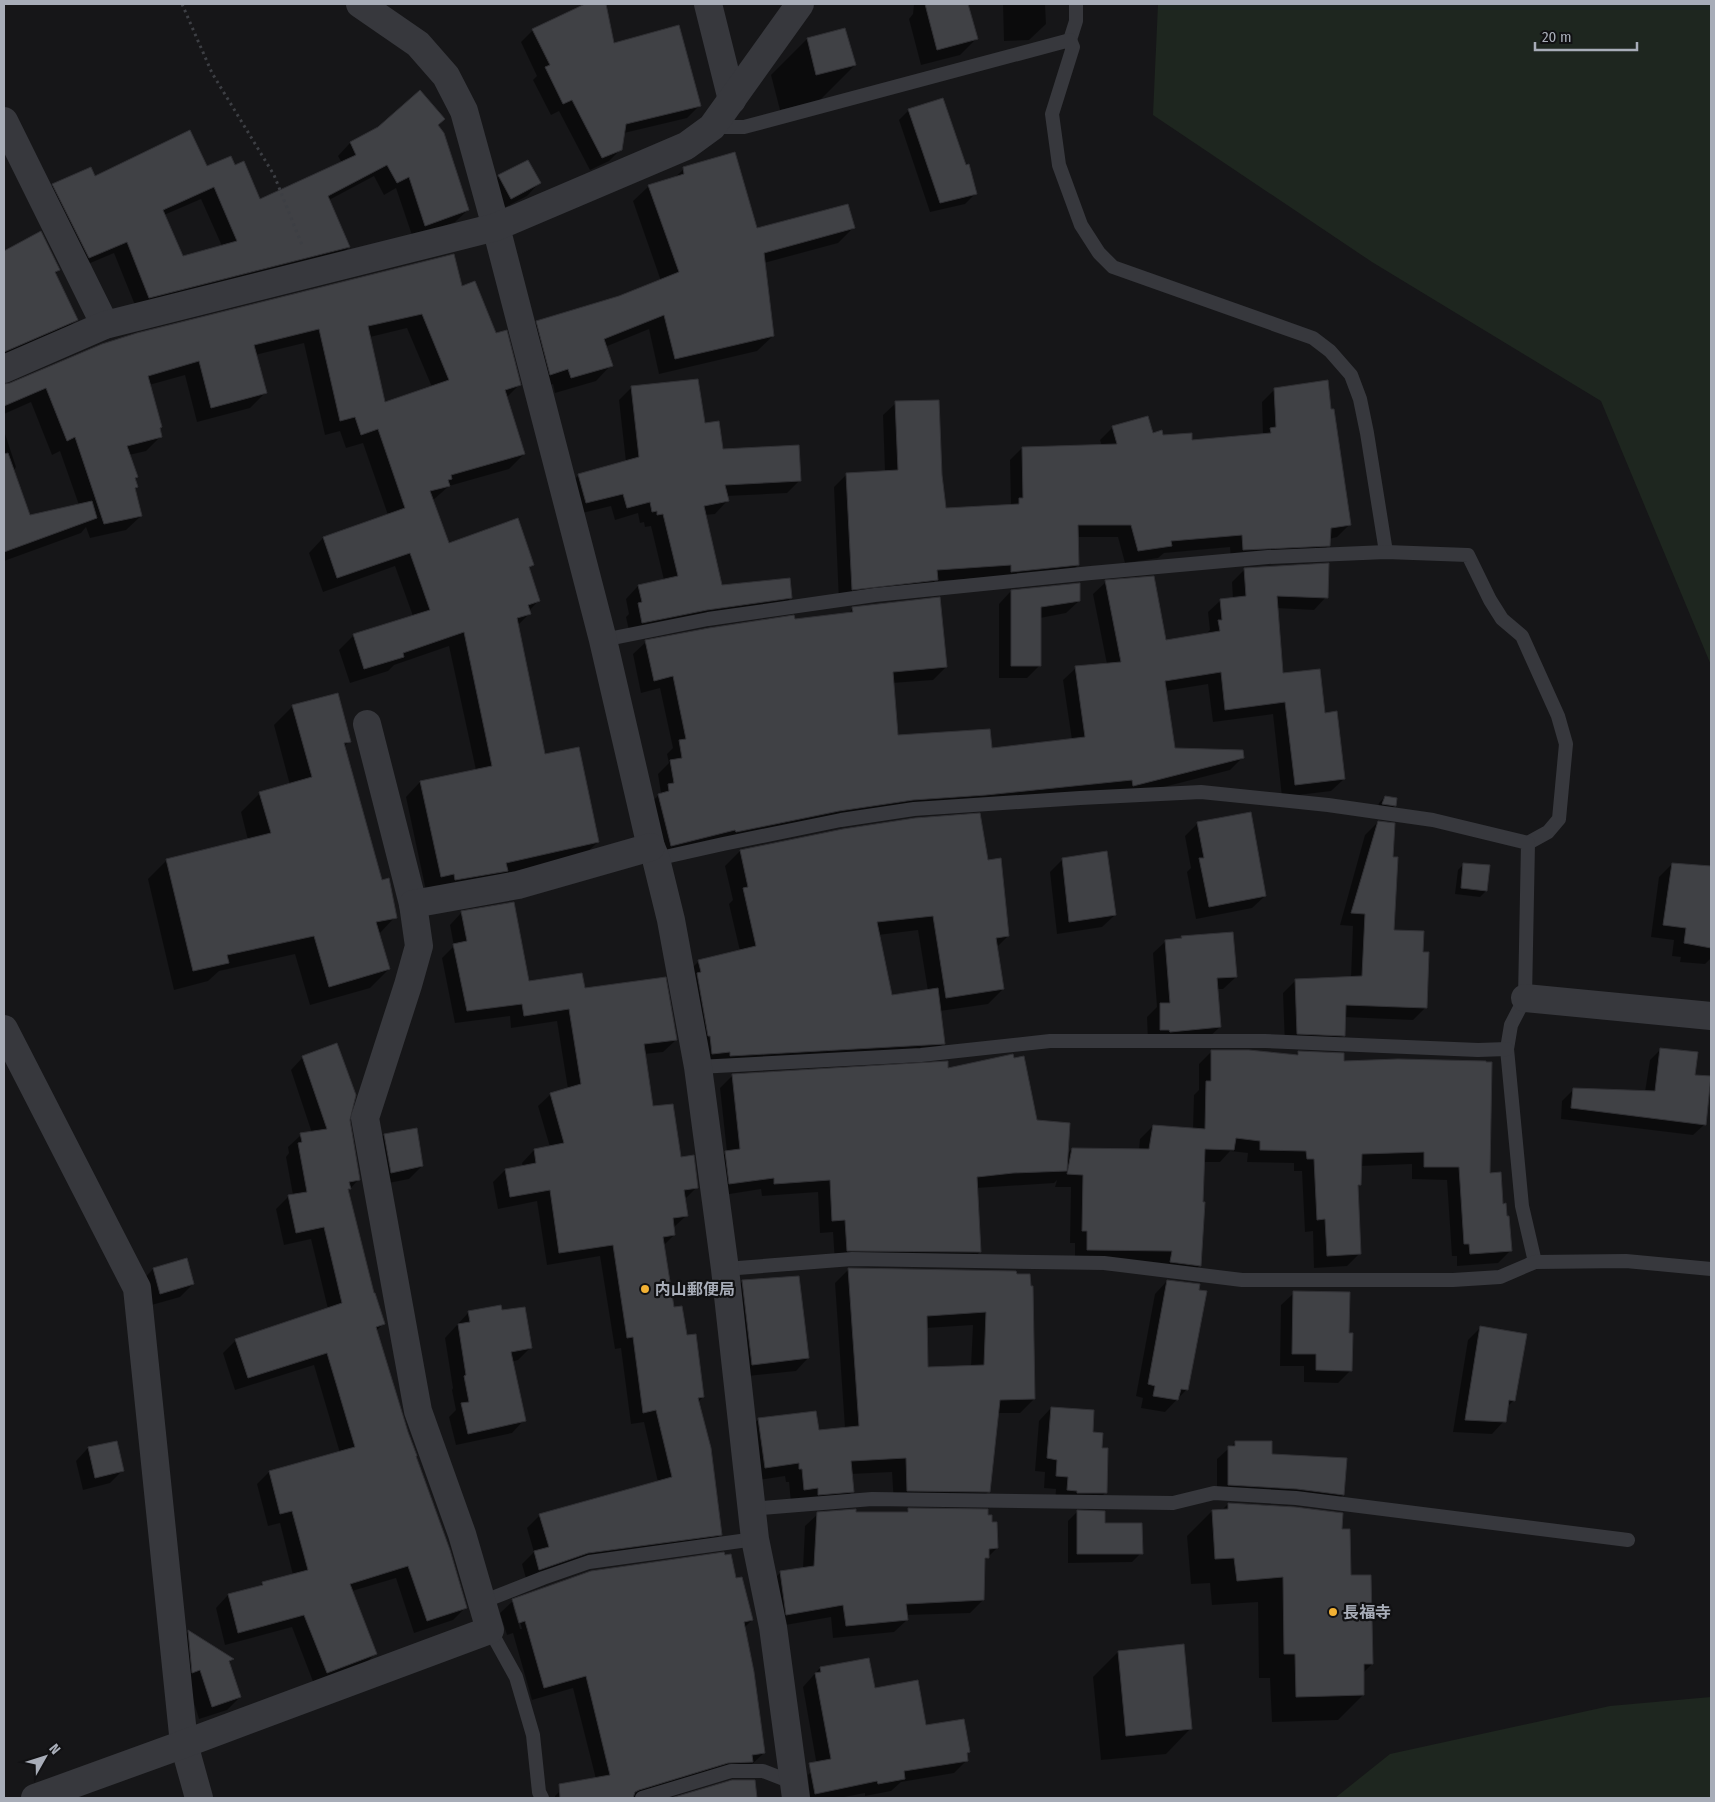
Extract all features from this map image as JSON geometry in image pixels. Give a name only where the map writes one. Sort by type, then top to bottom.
[{"type":"street","points":[[360,4],[418,44],[446,76],[464,111],[603,640],[671,920],[698,1067],[725,1269],[754,1539],[773,1627],[795,1791]]},
{"type":"street","points":[[708,4],[732,100]]},
{"type":"street","points":[[4,369],[105,325],[496,227],[686,146],[712,127],[800,4]]},
{"type":"street","points":[[4,121],[105,325]]},
{"type":"street","points":[[35,1798],[490,1630],[462,1534],[418,1411],[365,1118],[419,946],[413,904],[367,724]]},
{"type":"street","points":[[413,904],[518,885],[654,853]]},
{"type":"street","points":[[1525,998],[1711,1016]]},
{"type":"street","points":[[4,1029],[138,1288],[184,1744],[199,1798]]},
{"type":"lane","points":[[1076,4],[1076,20],[1070,40],[1072,47],[1052,114],[1059,165],[1081,225],[1099,253],[1113,267],[1313,338],[1330,351],[1352,375],[1360,399],[1386,552]]},
{"type":"lane","points":[[712,127],[744,127],[1070,40]]},
{"type":"lane","points":[[603,640],[708,619],[875,595],[1268,557],[1386,552],[1468,555],[1490,600],[1502,619],[1522,636],[1558,716],[1566,744],[1559,819],[1548,832],[1528,843],[1433,820],[1328,805],[1201,792],[914,809],[841,820],[723,844],[654,853]]},
{"type":"lane","points":[[1528,843],[1525,998],[1511,1025],[1507,1049],[1522,1206],[1535,1262]]},
{"type":"lane","points":[[698,1067],[921,1055],[1050,1041],[1265,1041],[1478,1050],[1507,1049]]},
{"type":"lane","points":[[725,1269],[852,1259],[1104,1263],[1242,1280],[1453,1280],[1500,1278],[1535,1262],[1626,1261],[1711,1269]]},
{"type":"lane","points":[[751,1509],[872,1499],[1172,1503],[1214,1493],[1296,1498],[1628,1540]]},
{"type":"lane","points":[[482,1602],[589,1562],[754,1539]]},
{"type":"lane","points":[[490,1630],[516,1677],[533,1735],[539,1792],[542,1798]]},
{"type":"lane","points":[[642,1798],[731,1771],[763,1771],[795,1791]]},
{"type":"path","points":[[182,4],[212,73],[274,175],[314,273]]},
{"type":"shaded area","points":[[1158,4],[1711,4],[1711,665],[1601,401],[1372,262],[1153,115]]},
{"type":"shaded area","points":[[1711,1697],[1711,1798],[1335,1798],[1390,1754],[1610,1706]]},
{"type":"building","points":[[585,4],[606,4],[614,43],[679,25],[701,106],[626,124],[622,150],[602,158],[572,100],[563,104],[545,67],[550,65],[532,29]]},
{"type":"building","points":[[925,4],[968,4],[978,39],[937,50]]},
{"type":"building","points":[[845,28],[856,65],[816,75],[807,38]]},
{"type":"building","points":[[420,90],[445,119],[438,125],[444,133],[469,210],[425,226],[409,177],[397,183],[387,165],[328,196],[350,247],[149,298],[127,242],[89,258],[52,184],[91,167],[95,176],[190,130],[207,166],[231,156],[235,165],[244,161],[260,199],[356,155],[350,142],[378,127]],"holes":[[[214,187],[237,241],[183,256],[163,210]]]},
{"type":"building","points":[[943,98],[966,165],[969,164],[977,194],[940,203],[908,109]]},
{"type":"building","points":[[735,152],[757,228],[848,204],[855,228],[764,253],[774,336],[675,359],[664,315],[604,339],[613,366],[571,378],[568,369],[550,375],[536,321],[619,296],[679,272],[648,185],[684,174],[683,167]]},
{"type":"building","points":[[528,160],[541,183],[511,199],[498,175]]},
{"type":"building","points":[[41,231],[60,270],[55,272],[78,320],[4,352],[4,251]]},
{"type":"building","points":[[454,254],[462,286],[475,281],[496,333],[507,330],[521,385],[505,390],[525,454],[451,475],[452,479],[448,480],[450,486],[430,491],[449,543],[518,518],[534,565],[529,567],[540,601],[528,605],[531,614],[517,618],[545,754],[579,747],[599,842],[506,863],[508,871],[455,880],[454,874],[441,877],[420,781],[492,766],[464,632],[403,653],[404,657],[364,669],[353,634],[430,610],[410,553],[337,578],[323,537],[405,508],[378,429],[361,435],[355,417],[340,421],[319,329],[254,345],[267,393],[211,408],[199,361],[148,376],[162,427],[160,428],[162,437],[127,446],[138,477],[135,478],[138,487],[135,488],[142,516],[104,524],[75,437],[67,441],[46,388],[4,406],[4,384],[102,344],[137,333]],"holes":[[[422,314],[449,380],[385,402],[368,326]]]},
{"type":"building","points":[[698,379],[705,423],[719,421],[723,449],[799,445],[801,481],[725,485],[729,501],[704,506],[722,585],[790,578],[792,598],[707,610],[642,623],[638,603],[642,602],[638,585],[678,576],[663,514],[657,515],[657,511],[652,512],[650,502],[627,508],[623,494],[586,503],[578,474],[639,457],[631,386]]},
{"type":"building","points":[[1328,380],[1331,409],[1334,409],[1351,525],[1331,528],[1330,546],[1243,550],[1242,535],[1171,541],[1172,546],[1138,551],[1131,525],[1078,525],[1079,565],[1011,572],[1011,565],[937,570],[938,580],[852,590],[846,473],[898,470],[895,401],[939,400],[942,475],[946,508],[1019,504],[1019,498],[1023,498],[1022,447],[1117,444],[1112,426],[1148,416],[1153,433],[1162,430],[1163,435],[1192,433],[1192,440],[1271,433],[1270,428],[1276,427],[1274,388]]},
{"type":"building","points":[[8,453],[30,515],[92,501],[97,518],[4,552],[4,454]]},
{"type":"building","points":[[1329,563],[1328,598],[1277,596],[1283,673],[1320,669],[1325,713],[1337,711],[1345,779],[1295,785],[1285,702],[1225,710],[1221,672],[1165,681],[1175,748],[1243,750],[1244,758],[1133,786],[1132,780],[986,795],[913,800],[839,811],[736,832],[735,830],[671,846],[658,794],[669,791],[668,784],[674,783],[670,760],[682,758],[679,740],[686,739],[673,676],[654,681],[645,640],[794,615],[795,619],[853,612],[852,607],[940,597],[947,667],[893,672],[898,735],[990,729],[992,748],[1085,737],[1075,666],[1121,662],[1105,580],[1154,576],[1166,640],[1220,631],[1218,620],[1222,620],[1220,599],[1246,596],[1244,568]]},
{"type":"building","points":[[1080,583],[1080,601],[1041,607],[1041,666],[1011,666],[1011,590]]},
{"type":"building","points":[[338,693],[351,742],[344,743],[382,880],[389,878],[397,918],[376,922],[390,969],[329,987],[314,936],[227,955],[229,963],[193,971],[166,859],[271,833],[259,792],[312,777],[292,705]]},
{"type":"building","points":[[1385,796],[1397,798],[1396,806],[1382,804]]},
{"type":"building","points":[[1251,812],[1266,896],[1209,907],[1199,858],[1204,858],[1197,822]]},
{"type":"building","points":[[980,813],[988,860],[1001,858],[1009,936],[996,938],[1004,989],[946,998],[933,916],[877,922],[892,995],[938,988],[945,1044],[730,1056],[730,1052],[712,1054],[697,973],[701,972],[698,960],[756,946],[743,888],[748,887],[740,850],[843,829],[915,818]]},
{"type":"building","points":[[1378,821],[1395,823],[1393,857],[1398,857],[1394,930],[1424,931],[1423,952],[1429,952],[1427,1008],[1346,1005],[1345,1036],[1297,1034],[1295,979],[1362,976],[1365,914],[1351,913]]},
{"type":"building","points":[[1107,851],[1116,915],[1069,922],[1062,858]]},
{"type":"building","points":[[1463,863],[1490,865],[1487,891],[1461,888]]},
{"type":"building","points":[[1672,863],[1711,866],[1711,948],[1684,943],[1686,928],[1663,925]]},
{"type":"building","points":[[514,902],[529,981],[582,973],[585,988],[666,977],[677,1040],[644,1044],[653,1106],[673,1104],[681,1157],[694,1155],[698,1188],[684,1190],[688,1216],[673,1218],[675,1235],[663,1237],[674,1307],[682,1306],[687,1335],[696,1334],[704,1397],[698,1398],[711,1448],[722,1535],[588,1553],[539,1570],[534,1551],[549,1547],[539,1514],[672,1477],[656,1410],[643,1413],[633,1337],[627,1338],[613,1245],[559,1253],[550,1190],[510,1197],[505,1169],[536,1163],[534,1149],[564,1143],[550,1093],[581,1084],[569,1009],[524,1016],[522,1004],[467,1011],[453,944],[467,941],[461,911]]},
{"type":"building","points":[[1233,932],[1237,977],[1217,978],[1221,1027],[1170,1032],[1169,1030],[1160,1030],[1160,1003],[1170,1003],[1165,940],[1182,938],[1181,936]]},
{"type":"building","points":[[337,1043],[356,1095],[350,1120],[360,1180],[349,1182],[351,1189],[348,1189],[374,1293],[385,1324],[376,1327],[408,1432],[450,1550],[467,1608],[427,1621],[408,1566],[350,1584],[377,1654],[327,1673],[304,1615],[238,1633],[228,1594],[263,1585],[262,1582],[308,1570],[292,1511],[280,1514],[269,1471],[355,1447],[327,1353],[248,1378],[235,1339],[342,1303],[324,1227],[296,1233],[288,1195],[307,1192],[298,1143],[302,1142],[300,1133],[327,1129],[302,1056]]},
{"type":"building","points":[[1660,1048],[1698,1052],[1695,1075],[1711,1076],[1706,1125],[1571,1108],[1573,1088],[1655,1091]]},
{"type":"building","points":[[1211,1050],[1249,1050],[1298,1055],[1298,1051],[1344,1053],[1344,1061],[1398,1059],[1492,1062],[1490,1173],[1501,1172],[1503,1204],[1506,1203],[1507,1216],[1509,1216],[1512,1251],[1470,1254],[1469,1244],[1464,1244],[1459,1167],[1424,1167],[1424,1152],[1362,1154],[1361,1185],[1358,1185],[1361,1254],[1327,1256],[1325,1219],[1317,1220],[1314,1159],[1307,1159],[1306,1151],[1260,1150],[1260,1141],[1236,1138],[1234,1150],[1205,1149],[1203,1202],[1205,1202],[1201,1266],[1170,1262],[1172,1251],[1087,1250],[1087,1231],[1082,1231],[1083,1175],[1067,1174],[1072,1148],[1149,1149],[1153,1125],[1205,1129],[1206,1081],[1211,1081]]},
{"type":"building","points":[[1013,1054],[1014,1058],[1024,1056],[1037,1120],[1070,1123],[1067,1171],[1013,1173],[977,1177],[981,1252],[847,1251],[845,1220],[832,1221],[830,1180],[774,1184],[774,1178],[729,1184],[725,1151],[740,1149],[732,1074],[948,1061],[948,1068]]},
{"type":"building","points":[[417,1128],[423,1166],[391,1173],[384,1134]]},
{"type":"building","points":[[187,1258],[194,1284],[160,1294],[153,1268]]},
{"type":"building","points":[[848,1268],[1016,1271],[1017,1274],[1030,1274],[1031,1286],[1033,1286],[1035,1399],[1000,1400],[990,1492],[907,1491],[906,1458],[851,1461],[854,1492],[818,1495],[818,1488],[804,1490],[802,1469],[799,1469],[799,1463],[765,1468],[758,1418],[816,1411],[819,1430],[859,1426]],"holes":[[[986,1312],[984,1365],[928,1367],[927,1316]]]},
{"type":"building","points":[[799,1276],[809,1358],[752,1365],[742,1280]]},
{"type":"building","points":[[1167,1280],[1200,1284],[1199,1290],[1207,1291],[1188,1390],[1181,1389],[1178,1400],[1153,1396],[1155,1386],[1148,1384]]},
{"type":"building","points":[[1293,1291],[1350,1292],[1349,1333],[1353,1333],[1352,1371],[1316,1370],[1316,1354],[1292,1354]]},
{"type":"building","points":[[501,1305],[502,1310],[525,1307],[532,1348],[511,1352],[526,1421],[468,1434],[461,1403],[469,1402],[458,1324],[470,1322],[468,1311]]},
{"type":"building","points":[[1480,1326],[1527,1334],[1515,1401],[1509,1400],[1506,1422],[1465,1420]]},
{"type":"building","points":[[1051,1407],[1094,1410],[1093,1432],[1103,1433],[1102,1448],[1108,1448],[1107,1493],[1077,1493],[1077,1491],[1067,1490],[1068,1477],[1056,1476],[1057,1460],[1047,1458]]},
{"type":"building","points":[[117,1441],[124,1471],[95,1478],[88,1447]]},
{"type":"building","points":[[1235,1441],[1272,1441],[1272,1454],[1347,1458],[1344,1495],[1297,1489],[1228,1485],[1228,1446],[1235,1446]]},
{"type":"building","name":"長福寺","points":[[1228,1503],[1295,1507],[1343,1513],[1342,1529],[1350,1529],[1351,1575],[1371,1575],[1373,1664],[1364,1664],[1364,1695],[1296,1697],[1295,1654],[1284,1654],[1283,1577],[1237,1581],[1234,1558],[1215,1559],[1212,1510],[1228,1509]]},
{"type":"building","points":[[908,1508],[988,1509],[988,1515],[992,1515],[992,1522],[997,1522],[998,1548],[989,1549],[989,1558],[985,1558],[984,1600],[906,1604],[908,1620],[846,1626],[843,1605],[786,1615],[780,1571],[814,1566],[817,1512],[856,1509],[856,1512],[908,1512]]},
{"type":"building","points":[[1077,1510],[1105,1511],[1105,1523],[1142,1523],[1143,1554],[1077,1554]]},
{"type":"building","points":[[724,1552],[725,1555],[731,1554],[736,1578],[742,1577],[753,1620],[744,1622],[754,1672],[765,1753],[752,1755],[753,1762],[728,1763],[639,1790],[635,1792],[633,1798],[560,1798],[559,1784],[610,1775],[586,1676],[544,1688],[525,1621],[519,1623],[512,1599],[591,1571]]},
{"type":"building","points":[[188,1630],[234,1659],[229,1661],[241,1697],[212,1707],[200,1670],[192,1673]]},
{"type":"building","points":[[1184,1644],[1192,1729],[1126,1736],[1118,1651]]},
{"type":"building","points":[[869,1658],[875,1688],[918,1680],[926,1725],[964,1719],[970,1752],[967,1753],[968,1761],[904,1771],[905,1779],[878,1784],[877,1781],[815,1794],[809,1763],[831,1759],[815,1673],[821,1672],[820,1667]]},
{"type":"building","points":[[732,1780],[755,1780],[757,1798],[671,1798]]},
{"type":"place","name":"内山郵便局","points":[[645,1289]]},
{"type":"place","name":"長福寺","points":[[1333,1612]]}]
